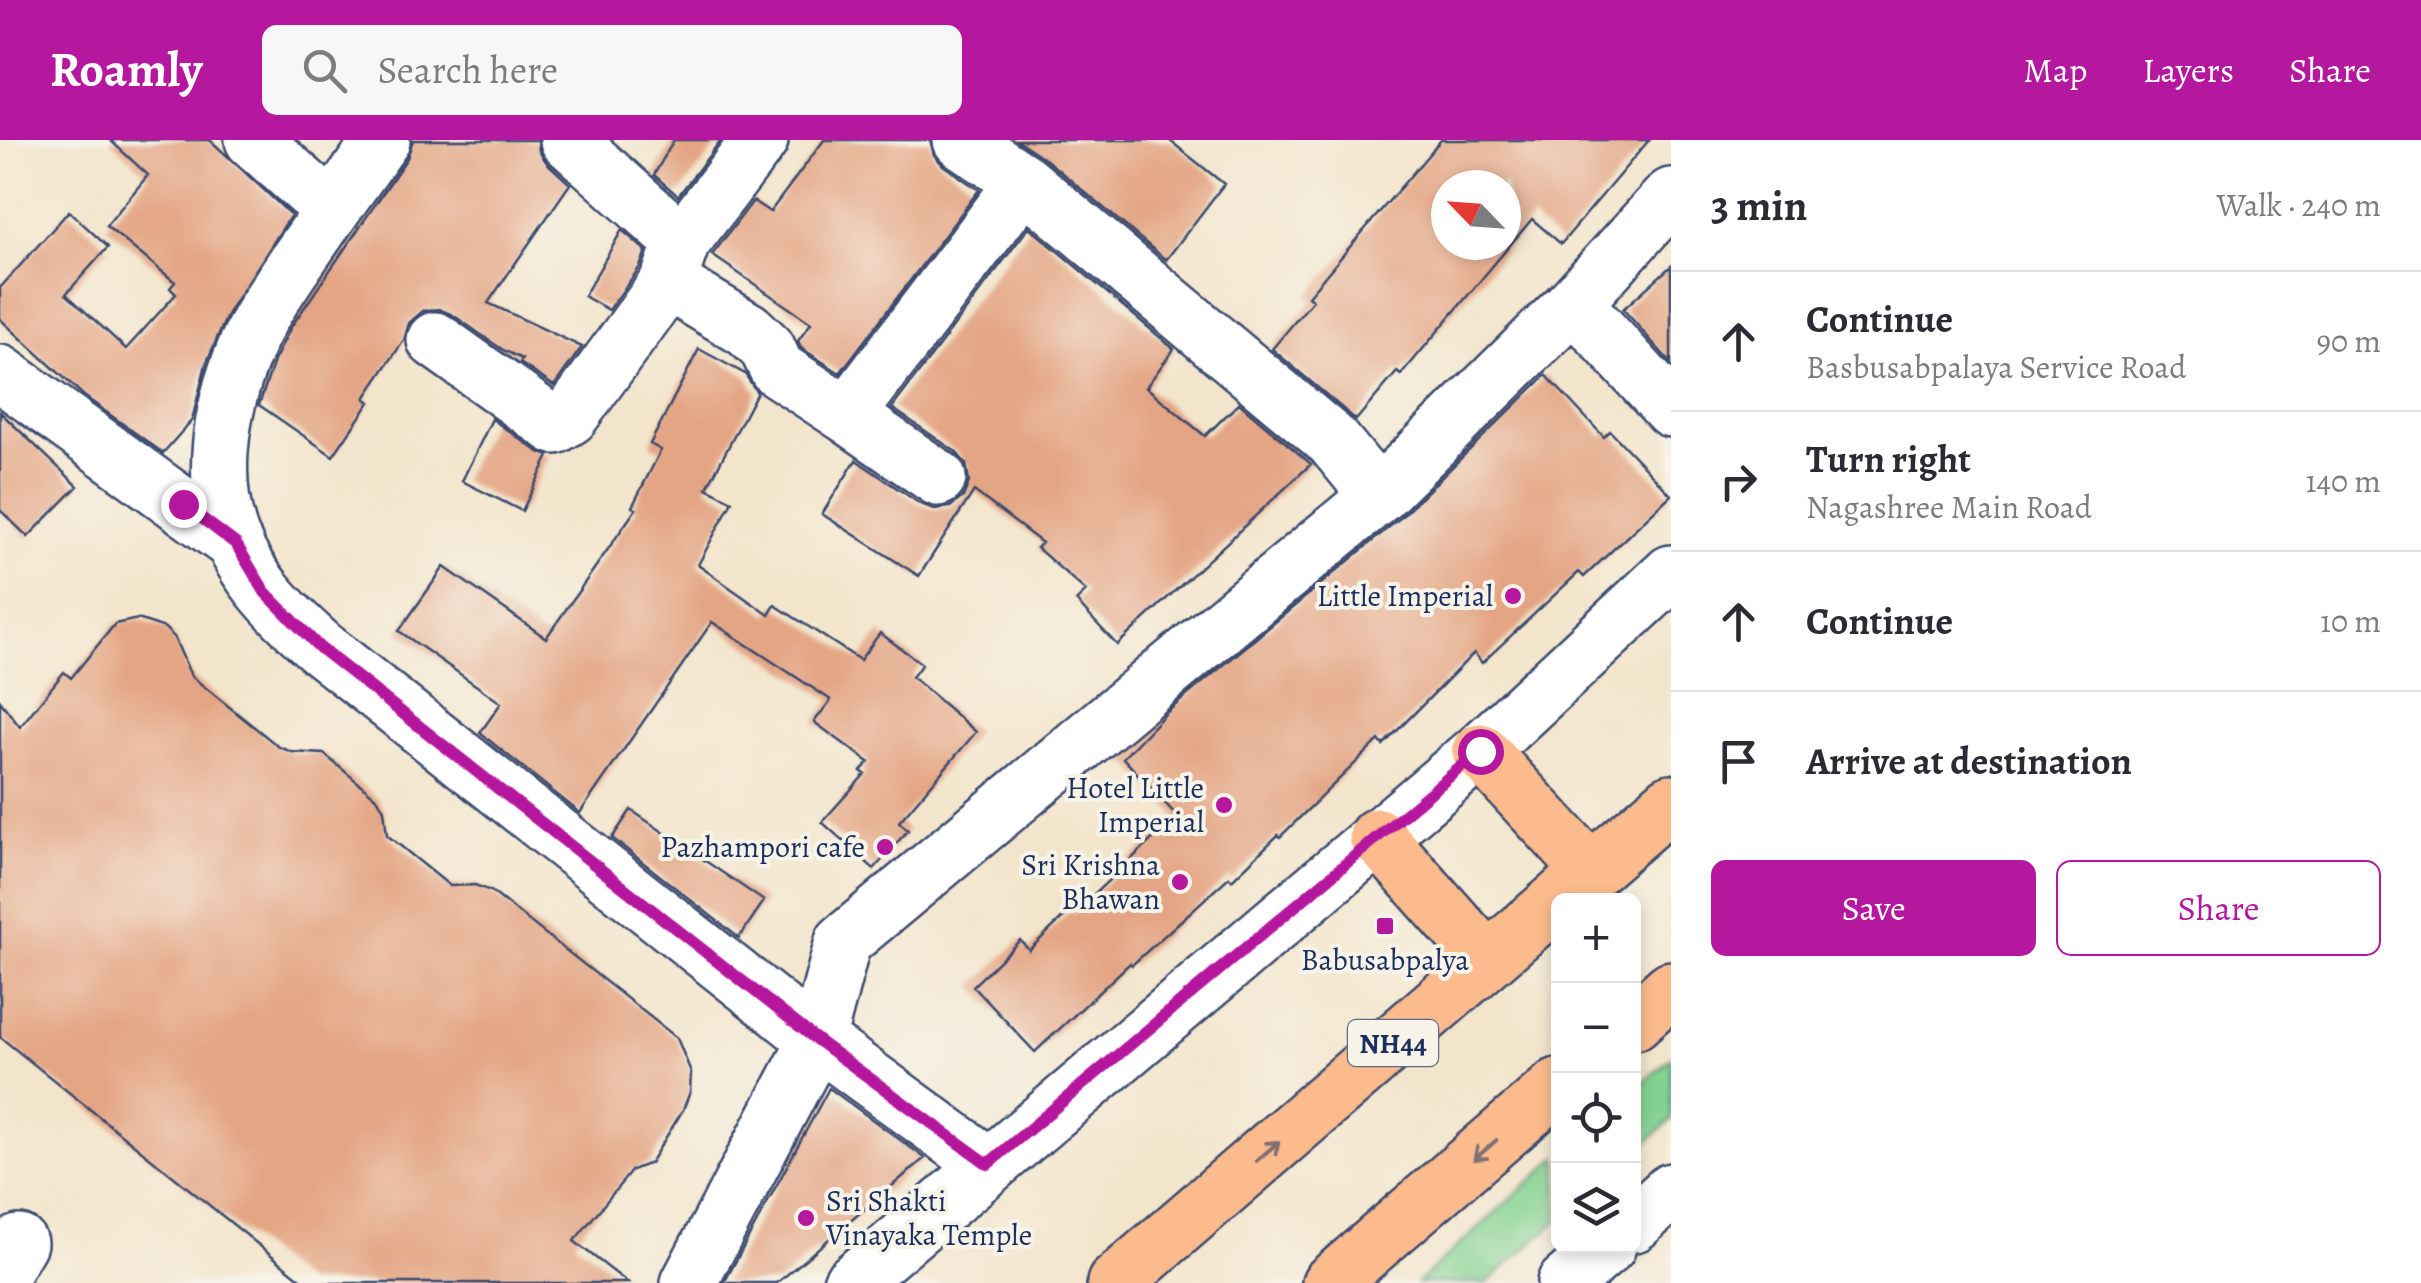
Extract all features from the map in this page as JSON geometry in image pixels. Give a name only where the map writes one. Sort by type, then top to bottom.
[{"type":"highway","points":[[1480,751],[1590,870]]},
{"type":"highway","name":"NH44","points":[[1115,1283],[1671,802]]},
{"type":"highway","points":[[1377,836],[1487,960]]},
{"type":"highway","points":[[1641,1016],[1671,989]]},
{"type":"highway","points":[[1330,1283],[1551,1092]]},
{"type":"highway","points":[[1089,1283],[1218,1194]]},
{"type":"street","points":[[253,140],[332,210]]},
{"type":"street","points":[[382,140],[257,324],[239,362],[227,403],[221,487],[228,528],[236,544],[265,592],[320,648],[817,1040],[988,1164]]},
{"type":"street","points":[[568,140],[675,262],[766,348],[776,369],[938,478]]},
{"type":"street","points":[[436,340],[554,426],[570,417],[760,140]]},
{"type":"street","points":[[960,140],[1024,182],[1333,440],[1378,496]]},
{"type":"street","points":[[846,415],[1024,182]]},
{"type":"street","points":[[689,1283],[817,1040],[843,942],[1378,496],[1574,303],[1671,196]]},
{"type":"street","points":[[1574,303],[1671,409]]},
{"type":"street","points":[[0,374],[236,544]]},
{"type":"street","points":[[850,1283],[1480,751],[1671,573]]},
{"type":"street","points":[[1641,1218],[1671,1191]]},
{"type":"street","points":[[1565,1283],[1600,1253]]},
{"type":"green space","points":[[1671,1057],[1671,1120],[1641,1148],[1641,1085]]},
{"type":"green space","points":[[1551,1163],[1551,1226],[1487,1283],[1417,1283]]},
{"type":"building","points":[[110,140],[210,140],[291,215],[228,313],[206,364],[192,420],[163,453],[84,396],[0,319],[0,288],[69,211],[108,247],[66,294],[126,349],[176,294],[170,288],[175,282],[106,226],[148,175]]},
{"type":"building","points":[[413,140],[538,140],[539,151],[547,163],[570,184],[488,303],[582,347],[554,386],[520,363],[522,359],[453,315],[439,309],[423,311],[409,323],[404,340],[365,398],[370,402],[333,456],[259,405],[291,327],[407,158]]},
{"type":"building","points":[[674,140],[721,140],[678,196],[654,175]]},
{"type":"building","points":[[824,140],[930,140],[934,155],[943,165],[979,190],[840,373],[801,348],[798,341],[811,323],[712,255],[753,201],[770,212]]},
{"type":"building","points":[[1017,140],[1169,140],[1224,184],[1166,260]]},
{"type":"building","points":[[1441,140],[1649,140],[1561,244],[1532,219],[1521,232],[1521,170],[1431,170],[1431,260],[1498,260],[1401,375],[1397,372],[1356,420],[1272,349],[1313,300],[1308,296]]},
{"type":"building","points":[[1029,227],[1174,349],[1146,387],[1205,436],[1239,403],[1311,464],[1117,645],[1076,601],[1086,591],[1037,548],[1042,543],[974,491],[919,576],[822,514],[856,460],[920,504],[934,509],[950,507],[963,497],[969,482],[966,464],[956,452],[892,408]]},
{"type":"building","points":[[622,230],[646,251],[640,267],[609,310],[584,296]]},
{"type":"building","points":[[1671,266],[1671,363],[1623,309]]},
{"type":"building","points":[[699,349],[745,374],[757,392],[707,488],[732,501],[698,565],[769,615],[775,605],[860,660],[880,633],[922,664],[912,677],[976,732],[899,822],[908,830],[874,869],[822,822],[865,774],[861,771],[869,762],[814,722],[831,700],[712,622],[580,813],[480,733],[501,703],[399,631],[444,567],[546,638],[636,509],[632,507],[661,450],[650,444]]},
{"type":"building","points":[[1546,375],[1604,437],[1610,431],[1671,495],[1584,577],[1579,572],[1482,663],[1474,653],[1383,745],[1379,740],[1280,837],[1130,963],[1035,1052],[973,986],[1020,940],[1029,950],[1070,911],[1073,914],[1177,816],[1123,758],[1166,713],[1400,518]]},
{"type":"building","points":[[0,412],[78,486],[28,537],[0,510]]},
{"type":"building","points":[[492,419],[549,456],[522,511],[462,481]]},
{"type":"building","points":[[138,619],[165,628],[174,637],[191,676],[279,747],[324,754],[378,799],[384,810],[387,835],[450,886],[475,885],[491,891],[677,1038],[691,1072],[690,1092],[683,1110],[650,1163],[632,1170],[574,1241],[628,1283],[306,1283],[0,1037],[0,701],[20,727],[64,672],[71,678],[115,624]]},
{"type":"building","points":[[631,810],[764,901],[739,938],[612,838]]},
{"type":"building","name":"Sri Shakti Vinayaka Temple","points":[[829,1088],[925,1158],[777,1283],[724,1283]]},
{"type":"place","name":"Little Imperial","points":[[1513,596]]},
{"type":"place","name":"Hotel Little Imperial","points":[[1224,805]]},
{"type":"place","name":"Pazhampori cafe","points":[[885,847]]},
{"type":"place","name":"Sri Krishna Bhawan","points":[[1180,882]]},
{"type":"place","name":"Babusabpalya","points":[[1385,926]]},
{"type":"place","name":"Sri Shakti Vinayaka Temple","points":[[806,1218]]},
{"type":"route","points":[[183,504],[236,544],[265,592],[320,648],[817,1040],[988,1164],[1480,751]]}]
